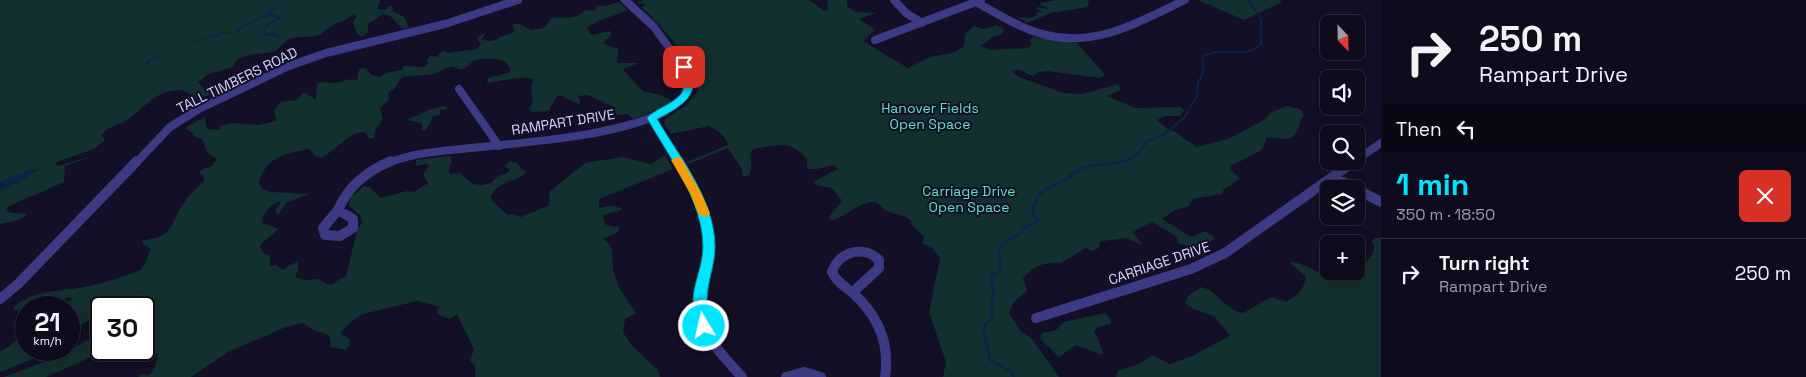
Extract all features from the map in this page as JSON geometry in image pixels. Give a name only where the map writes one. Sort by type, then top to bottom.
[{"type":"street","name":"TALL TIMBERS ROAD","points":[[0,298],[18,284],[170,127],[197,110],[289,66],[326,53],[426,29],[518,0]]},
{"type":"street","name":"RAMPART DRIVE","points":[[338,210],[342,200],[356,183],[388,163],[420,152],[499,146],[615,128],[652,118],[680,102],[689,89],[690,77],[654,27],[625,0]]},
{"type":"street","points":[[894,0],[906,12],[922,23]]},
{"type":"street","points":[[875,40],[978,1],[1028,29],[1047,36],[1065,39],[1088,39],[1111,34],[1185,0]]},
{"type":"street","points":[[459,89],[499,146]]},
{"type":"street","points":[[652,118],[696,193],[704,215],[709,246],[708,266],[700,299],[704,326],[716,347],[742,377]]},
{"type":"street","name":"CARRIAGE DRIVE","points":[[1365,155],[1381,143]]},
{"type":"street","name":"CARRIAGE DRIVE","points":[[1036,318],[1191,269],[1225,254],[1343,170]]},
{"type":"street","points":[[1333,177],[1339,180]]},
{"type":"street","points":[[1365,194],[1381,202]]},
{"type":"street","points":[[853,292],[879,268],[878,260],[868,251],[852,251],[833,269],[836,279],[853,292],[869,309],[880,328],[887,352],[885,377]]},
{"type":"street","points":[[786,377],[800,372],[812,373],[821,377]]},
{"type":"green space","points":[[0,0],[380,0],[377,9],[385,10],[392,6],[393,11],[404,17],[409,28],[402,29],[390,16],[383,14],[368,24],[368,32],[362,37],[357,34],[353,22],[357,16],[352,15],[320,34],[311,37],[292,38],[287,40],[276,51],[245,56],[240,58],[233,67],[209,74],[198,82],[204,89],[221,87],[229,90],[199,98],[200,103],[198,104],[197,98],[183,90],[174,90],[160,95],[126,121],[104,132],[101,136],[105,140],[94,149],[57,162],[55,165],[58,166],[92,156],[65,166],[64,182],[7,207],[6,210],[11,213],[28,214],[18,220],[0,224],[0,190],[20,181],[39,169],[31,170],[0,182]]},
{"type":"green space","points":[[644,0],[809,0],[824,11],[828,9],[827,0],[847,0],[847,6],[856,12],[876,13],[859,19],[875,30],[863,41],[908,68],[930,57],[953,53],[964,46],[965,34],[974,26],[983,29],[997,25],[1004,30],[1001,35],[995,36],[980,46],[990,50],[1028,48],[1033,37],[1077,43],[1105,75],[1100,78],[1048,71],[1039,72],[1032,76],[1018,69],[1012,72],[1019,77],[1064,93],[1083,94],[1118,84],[1121,90],[1107,96],[1135,108],[1181,107],[1184,111],[1180,116],[1165,116],[1157,120],[1166,128],[1197,147],[1228,139],[1264,120],[1270,113],[1287,106],[1300,109],[1304,115],[1292,137],[1286,139],[1267,138],[1262,150],[1231,166],[1231,170],[1240,179],[1224,189],[1222,194],[1193,199],[1189,206],[1175,210],[1162,219],[1191,237],[1205,231],[1215,238],[1199,251],[1196,252],[1190,246],[1179,244],[1176,236],[1152,222],[1133,232],[1143,246],[1127,238],[1103,241],[1100,242],[1099,248],[1092,251],[1086,248],[1061,263],[1040,265],[1023,278],[1027,291],[1014,302],[1009,313],[1020,330],[1032,339],[1059,377],[943,377],[946,362],[929,312],[940,258],[932,248],[922,243],[924,237],[910,223],[912,222],[910,219],[886,211],[875,202],[869,202],[841,217],[830,220],[829,217],[841,202],[841,199],[832,188],[816,185],[814,181],[838,169],[834,165],[807,169],[807,159],[789,146],[772,146],[752,150],[749,175],[743,177],[742,169],[728,148],[688,164],[687,162],[728,145],[723,136],[709,126],[671,134],[664,123],[665,119],[693,98],[698,88],[697,80],[693,69],[677,45],[641,7],[646,5],[636,2]]},
{"type":"green space","points":[[1056,0],[1089,0],[1088,7],[1051,13],[1027,23],[1022,19],[1013,17],[1031,18],[1037,15],[1035,13],[1042,12],[1037,7],[1049,9],[1040,5],[1041,3]]},
{"type":"green space","points":[[1198,0],[1279,0],[1282,2],[1244,20]]},
{"type":"green space","points":[[618,2],[628,10],[596,22],[587,28],[591,35],[611,31],[611,35],[603,43],[618,49],[617,63],[639,63],[623,69],[643,91],[660,95],[672,101],[654,111],[633,119],[627,114],[616,115],[614,107],[588,95],[578,96],[579,104],[560,95],[555,98],[549,111],[532,112],[528,109],[533,103],[531,87],[533,79],[517,78],[487,83],[488,78],[508,73],[511,70],[506,62],[494,59],[477,60],[461,70],[451,66],[435,74],[402,77],[394,89],[388,93],[389,100],[380,108],[383,119],[375,130],[374,138],[369,138],[365,132],[360,133],[348,138],[322,158],[315,156],[309,149],[285,154],[268,166],[259,181],[261,188],[271,192],[309,194],[286,203],[277,216],[276,209],[282,201],[268,209],[262,223],[279,229],[263,242],[260,247],[264,254],[270,255],[270,266],[276,265],[282,270],[298,261],[295,277],[305,280],[318,279],[330,285],[346,276],[357,231],[362,222],[360,215],[349,206],[350,198],[364,186],[369,187],[381,198],[407,191],[414,192],[428,183],[423,175],[429,165],[416,166],[416,160],[450,156],[450,174],[460,173],[473,184],[482,185],[491,183],[497,177],[509,172],[509,169],[504,167],[510,161],[517,163],[522,170],[527,171],[526,173],[497,188],[491,196],[492,201],[508,215],[512,214],[521,217],[548,206],[550,201],[549,192],[585,163],[623,157],[651,164],[665,155],[673,169],[599,199],[599,208],[610,206],[622,208],[620,211],[602,215],[606,225],[618,227],[619,230],[617,233],[602,239],[607,241],[612,250],[613,269],[618,286],[636,313],[625,319],[623,332],[633,347],[658,370],[660,377],[475,377],[475,365],[470,361],[474,349],[457,314],[450,319],[439,315],[437,312],[440,307],[417,301],[363,314],[352,321],[340,333],[350,340],[350,346],[345,350],[331,347],[329,335],[314,330],[302,323],[286,327],[228,352],[191,377],[138,377],[142,374],[151,374],[156,361],[155,296],[90,296],[90,320],[80,325],[80,296],[33,296],[95,285],[142,269],[151,249],[143,244],[142,241],[159,237],[169,230],[185,201],[204,181],[203,176],[199,172],[211,167],[217,159],[207,152],[203,140],[185,129],[205,117],[208,129],[220,130],[219,126],[233,123],[258,125],[276,121],[274,110],[281,102],[297,100],[304,92],[316,100],[317,84],[323,82],[336,83],[351,79],[357,80],[359,69],[365,68],[372,75],[379,77],[386,73],[402,70],[404,66],[424,67],[428,64],[427,60],[430,56],[437,57],[443,50],[448,53],[477,49],[481,44],[477,38],[483,34],[485,34],[481,40],[491,41],[515,32],[513,24],[520,24],[531,30],[544,28],[552,18],[574,17],[585,10],[595,11],[597,6],[606,6]]},
{"type":"green space","points":[[445,106],[448,109],[440,110],[441,114],[432,117],[425,131],[422,130],[422,123],[407,120],[431,109]]},
{"type":"green space","points":[[1374,238],[1381,238],[1381,377],[1116,377],[1118,371],[1141,363],[1153,355],[1170,364],[1192,356],[1230,336],[1214,316],[1193,309],[1185,303],[1187,297],[1201,287],[1212,292],[1231,308],[1243,313],[1271,297],[1286,302],[1299,292],[1304,285],[1306,277],[1289,262],[1304,265],[1320,273],[1320,280],[1365,280],[1365,263],[1372,255],[1374,248],[1372,241]]},
{"type":"green space","points":[[1105,313],[1110,318],[1111,324],[1098,327],[1094,331],[1103,351],[1102,355],[1076,345],[1059,357],[1040,339],[1042,333],[1056,330],[1064,322]]},
{"type":"green space","points":[[90,339],[90,357],[46,377],[4,377],[46,361],[80,361],[80,344]]},
{"type":"green space","points":[[15,340],[15,361],[28,361],[0,372],[0,352]]},
{"type":"water","points":[[301,0],[274,9],[270,15],[247,25],[236,33],[225,33],[178,48],[153,59],[146,66],[128,75],[145,66],[146,62],[151,59],[177,48],[223,32],[235,32],[237,28],[268,14],[270,9]]},
{"type":"water","points":[[39,169],[20,181],[0,190],[1,181]]},
{"type":"waterway","points":[[1118,163],[1136,155],[1147,141],[1162,136],[1184,118],[1197,96],[1198,83],[1204,70],[1202,61],[1204,56],[1218,52],[1247,52],[1261,44],[1261,19],[1248,0]]},
{"type":"waterway","points":[[270,15],[281,17],[264,27],[265,35],[276,34],[279,37]]},
{"type":"waterway","points":[[1014,377],[1012,372],[990,360],[983,328],[993,316],[991,306],[994,293],[991,274],[997,274],[999,269],[998,254],[1002,244],[1021,233],[1022,228],[1039,221],[1032,212],[1034,204],[1040,194],[1048,188],[1066,180],[1083,168],[1124,161]]},
{"type":"slow traffic","points":[[677,160],[696,193],[704,213]]},
{"type":"route","points":[[684,67],[690,77],[687,93],[675,106],[652,118],[696,193],[708,228],[708,266],[700,299],[704,326]]},
{"type":"park label","name":"Hanover Fields Open Space","points":[[930,116]]},
{"type":"park label","name":"Carriage Drive Open Space","points":[[969,200]]}]
